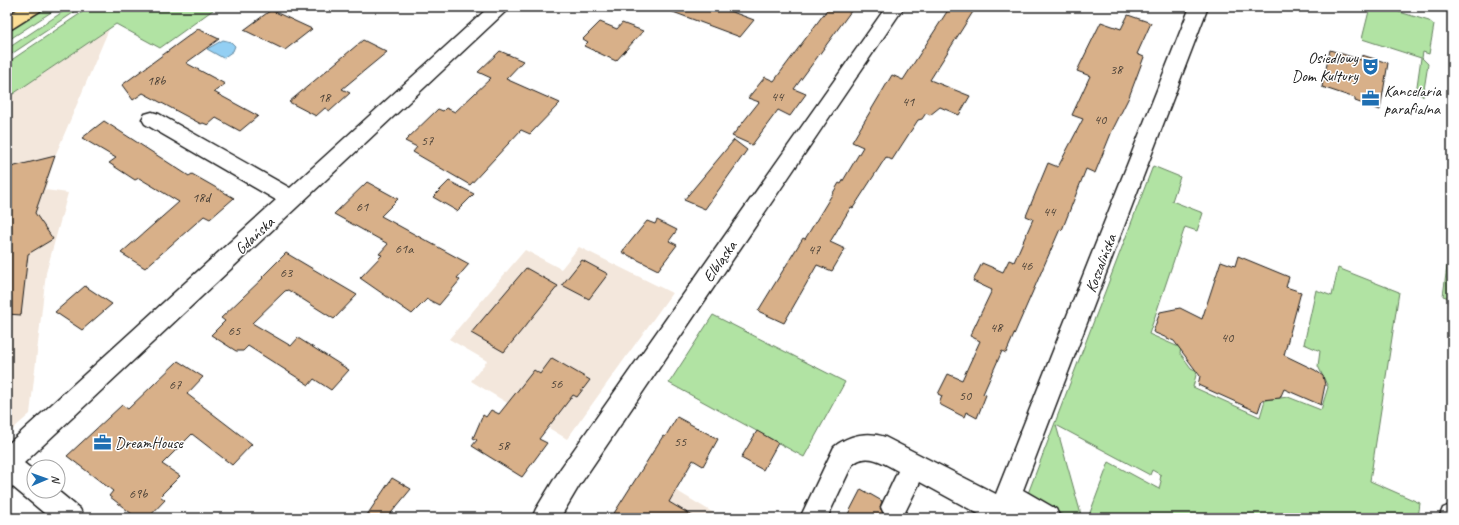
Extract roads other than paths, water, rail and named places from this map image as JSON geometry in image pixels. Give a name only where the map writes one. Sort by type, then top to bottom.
[{"type":"main road","points":[[7,24],[34,7]]},
{"type":"street","name":"Gdańska","points":[[7,462],[500,7]]},
{"type":"street","name":"Elbląska","points":[[545,518],[570,477],[895,7]]},
{"type":"street","name":"Koszalińska","points":[[1003,508],[1199,7]]},
{"type":"street","points":[[152,119],[292,199]]},
{"type":"street","points":[[813,518],[843,456],[849,450],[856,447],[876,446],[914,466],[1003,508],[1047,518]]},
{"type":"street","points":[[7,466],[26,481]]},
{"type":"street","points":[[894,508],[914,466]]},
{"type":"street","points":[[48,499],[71,518]]},
{"type":"water","points":[[223,40],[231,42],[235,46],[233,51],[223,58],[207,49]]},
{"type":"place","name":"Osiedlowy Dom Kultury","points":[[1371,66]]},
{"type":"place","name":"Kancelaria parafialna","points":[[1371,99]]},
{"type":"place","name":"DreamHouse","points":[[102,442]]}]
